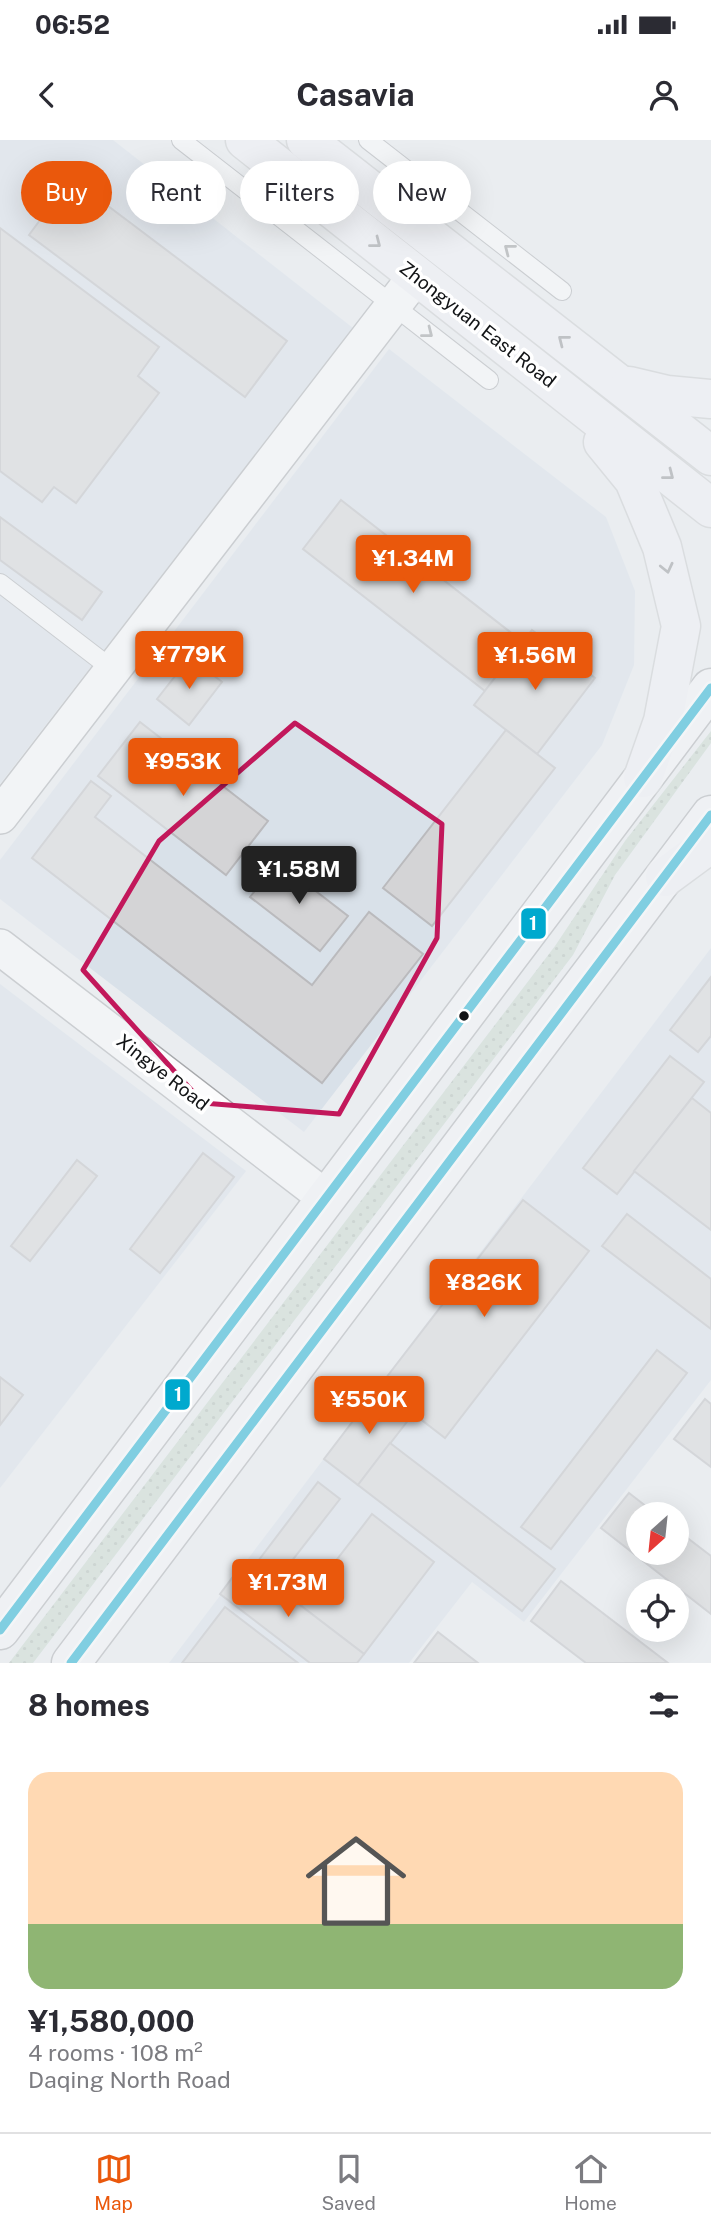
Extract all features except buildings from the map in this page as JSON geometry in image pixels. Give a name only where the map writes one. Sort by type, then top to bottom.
[{"type":"main road","name":"Zhongyuan East Road","points":[[245,140],[711,508]]},
{"type":"main road","name":"Zhongyuan East Road","points":[[306,140],[711,456]]},
{"type":"main road","points":[[617,382],[667,396],[711,399]]},
{"type":"main road","points":[[557,387],[634,480],[662,547],[681,626],[663,721],[643,779]]},
{"type":"main road","points":[[0,1630],[711,688]]},
{"type":"main road","points":[[72,1663],[711,815]]},
{"type":"main road","points":[[665,877],[711,843]]},
{"type":"street","points":[[0,816],[416,276]]},
{"type":"street","name":"Xingye Road","points":[[0,947],[326,1198]]},
{"type":"lane","points":[[181,140],[489,380]]},
{"type":"lane","points":[[368,140],[562,291]]},
{"type":"lane","points":[[0,583],[112,669]]},
{"type":"highlighted area","points":[[295,723],[442,824],[437,938],[339,1114],[203,1103],[83,970],[159,841]]},
{"type":"shaded area","points":[[0,140],[113,140],[140,161],[126,161],[126,224],[220,224],[353,328],[0,784]]},
{"type":"shaded area","points":[[389,349],[606,517],[635,591],[634,665],[602,745],[304,1132],[0,899],[0,860]]},
{"type":"shaded area","points":[[711,948],[711,1380],[524,1622],[472,1582],[409,1663],[169,1663]]},
{"type":"shaded area","points":[[0,984],[246,1171],[0,1488]]},
{"type":"green space","points":[[711,731],[711,743],[615,875],[573,955],[33,1663],[9,1663],[555,946],[625,841]]},
{"type":"transit line","name":"1","points":[[0,1630],[711,688]]},
{"type":"transit line","name":"1","points":[[71,1663],[711,815]]}]
